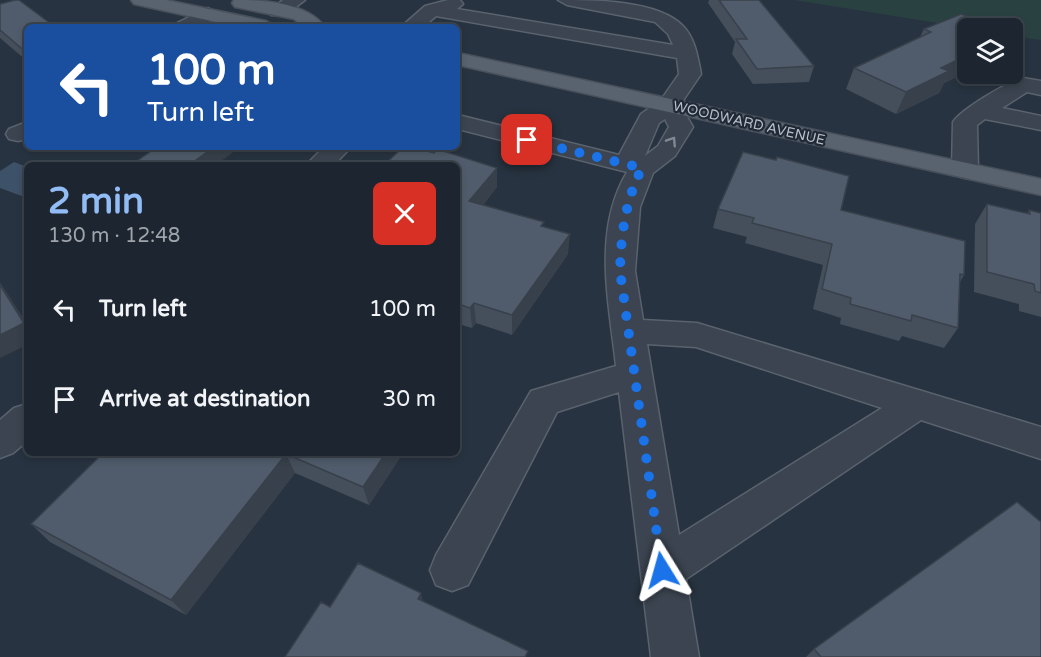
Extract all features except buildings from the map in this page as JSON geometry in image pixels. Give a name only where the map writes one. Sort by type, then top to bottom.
[{"type":"main road","points":[[140,0],[253,24]]},
{"type":"main road","points":[[228,0],[300,15],[311,24]]},
{"type":"main road","name":"WOODWARD AVENUE","points":[[460,59],[1041,187]]},
{"type":"street","points":[[278,11],[296,0]]},
{"type":"street","points":[[415,24],[432,10],[470,0]]},
{"type":"street","points":[[567,0],[661,17],[677,31],[687,54],[690,74],[669,105],[681,127],[663,156],[642,168],[629,196],[621,237],[620,271],[675,657]]},
{"type":"street","points":[[432,10],[687,54]]},
{"type":"street","points":[[190,24],[208,14]]},
{"type":"street","points":[[965,170],[965,122],[1023,85],[1041,88]]},
{"type":"street","points":[[979,111],[1041,123]]},
{"type":"street","points":[[460,122],[642,168]]},
{"type":"street","points":[[322,162],[336,150]]},
{"type":"street","points":[[629,332],[697,335],[1041,443]]},
{"type":"street","points":[[452,570],[544,401],[635,374]]},
{"type":"street","points":[[662,570],[917,404]]},
{"type":"street","points":[[0,442],[24,422]]},
{"type":"green space","points":[[794,0],[1041,0],[1041,40],[1023,37],[1023,18],[957,18],[957,26]]},
{"type":"water","points":[[14,162],[24,166],[24,197],[0,188],[0,171]]},
{"type":"route","points":[[527,140],[642,168],[629,196],[621,237],[620,271],[662,570]]}]
